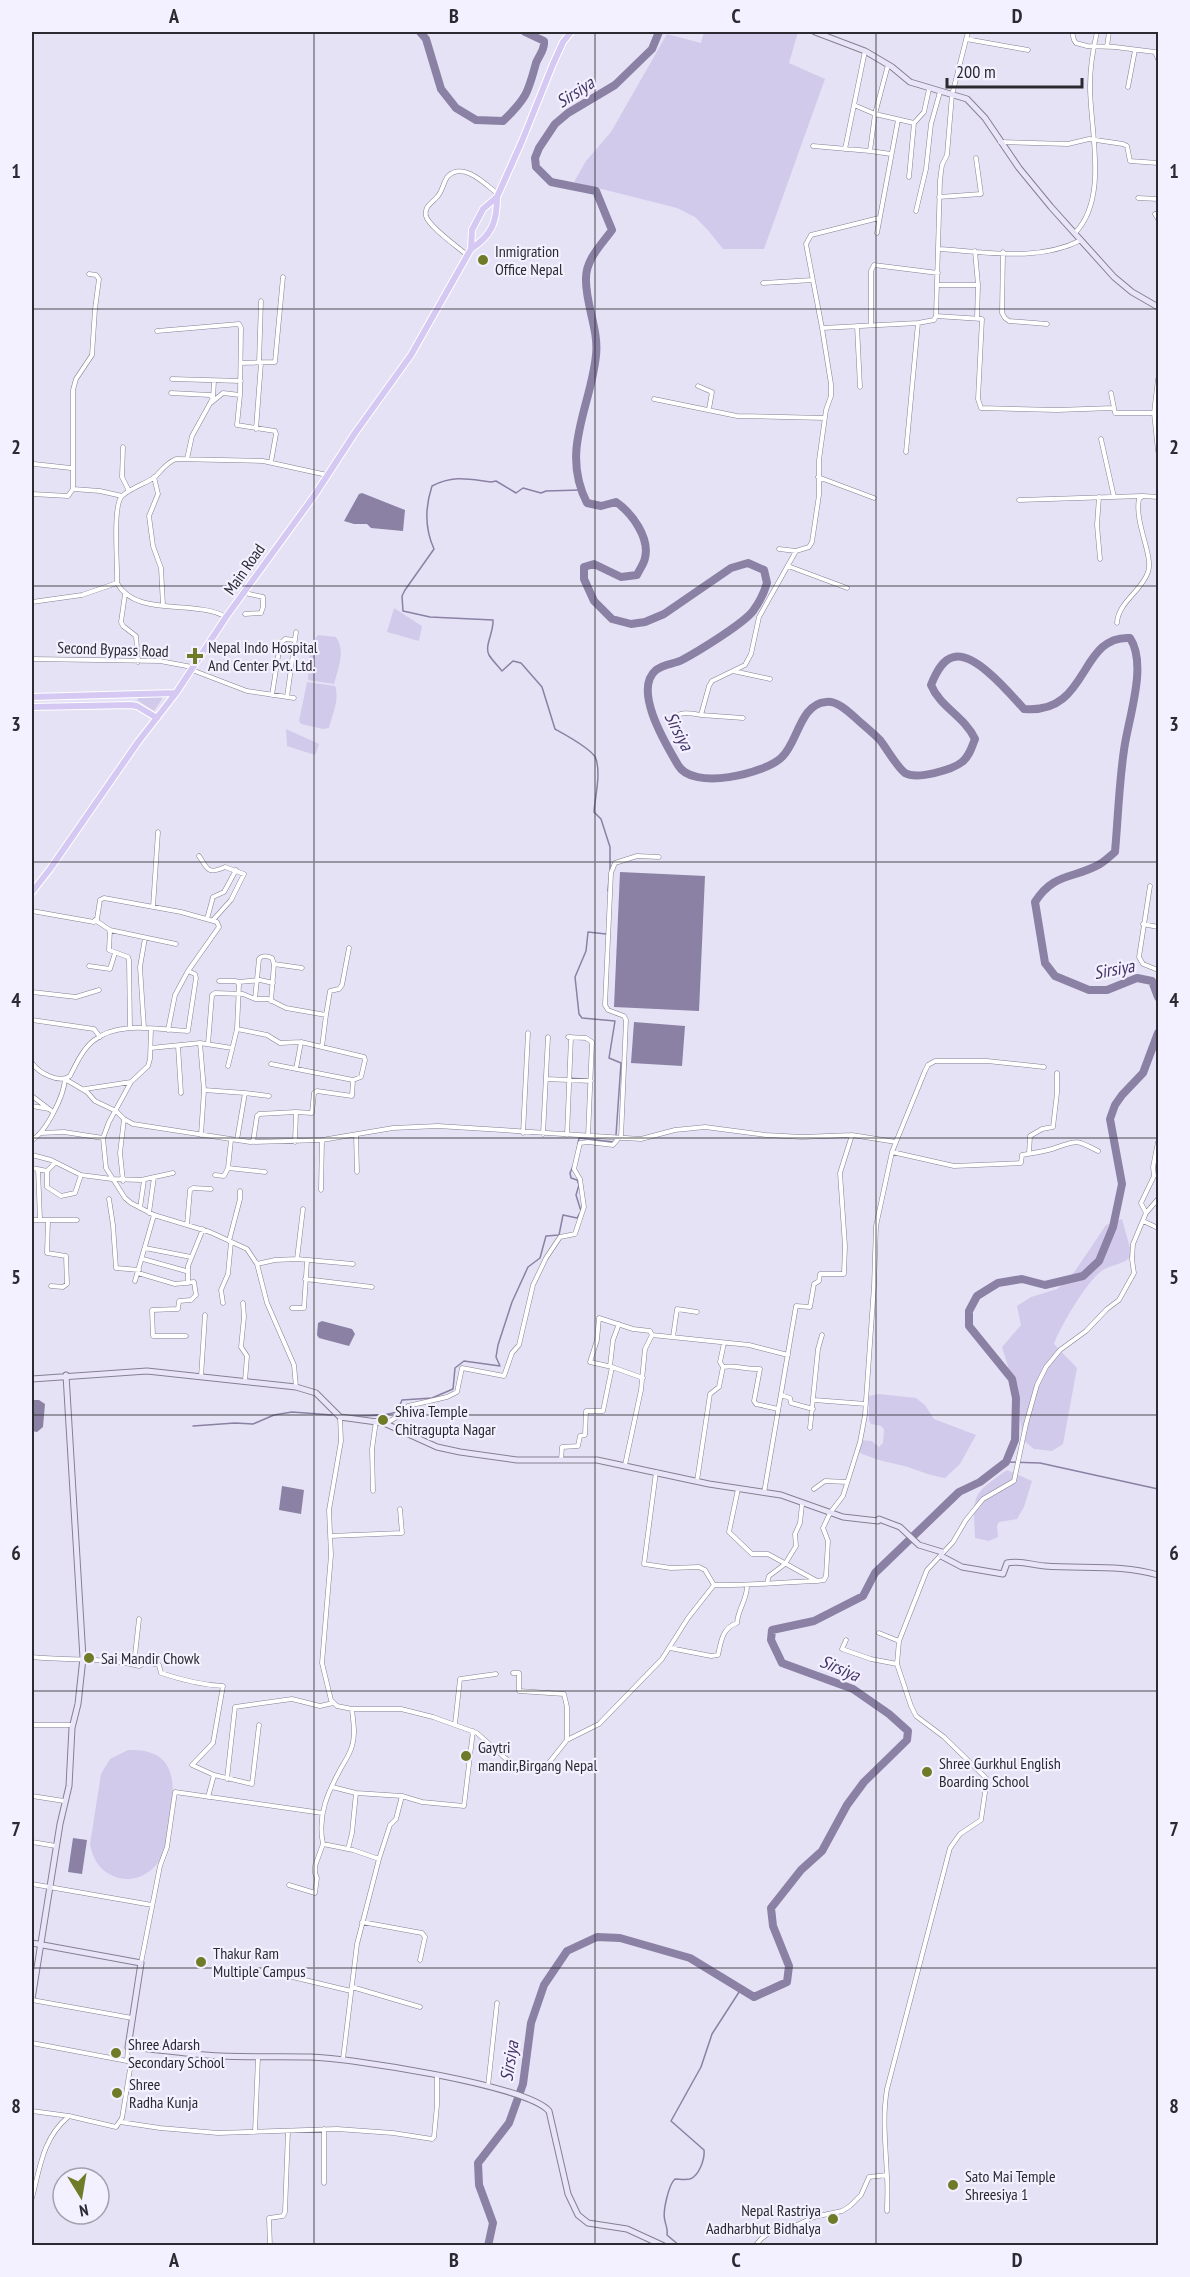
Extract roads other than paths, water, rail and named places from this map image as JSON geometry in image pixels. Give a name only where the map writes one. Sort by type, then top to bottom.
[{"type":"main road","points":[[469,252],[472,230],[483,209],[497,195],[553,64],[563,42],[571,32]]},
{"type":"main road","points":[[469,252],[486,239],[496,218],[497,195]]},
{"type":"main road","name":"Main Road","points":[[32,892],[176,693],[226,617],[411,355],[469,252]]},
{"type":"main road","points":[[32,697],[176,693]]},
{"type":"main road","points":[[117,695],[118,705]]},
{"type":"main road","points":[[32,708],[137,706],[157,718]]},
{"type":"street","points":[[815,32],[865,51],[910,82],[967,99],[976,107],[1051,207],[1114,277],[1132,292],[1158,307]]},
{"type":"street","points":[[822,328],[871,324],[918,324],[934,320],[936,316],[942,165],[946,155],[952,95],[968,32]]},
{"type":"street","points":[[1072,32],[1076,43],[1156,53],[1158,59]]},
{"type":"street","points":[[1075,233],[1081,227],[1091,204],[1094,141],[1090,84],[1097,32]]},
{"type":"street","points":[[1107,47],[1109,32]]},
{"type":"street","points":[[966,39],[1028,50]]},
{"type":"street","points":[[1128,87],[1135,50]]},
{"type":"street","points":[[845,149],[865,51]]},
{"type":"street","points":[[870,151],[875,114],[888,65]]},
{"type":"street","points":[[909,177],[914,123],[924,112],[929,89]]},
{"type":"street","points":[[916,212],[926,169],[931,124],[940,92]]},
{"type":"street","points":[[854,105],[875,114],[914,123]]},
{"type":"street","points":[[877,234],[898,120]]},
{"type":"street","points":[[1000,141],[1068,144],[1089,140],[1126,144],[1130,161],[1158,163]]},
{"type":"street","points":[[813,146],[891,154]]},
{"type":"street","points":[[939,198],[981,194],[976,158]]},
{"type":"street","points":[[469,252],[431,224],[425,214],[426,208],[441,192],[448,176],[454,173],[474,175],[497,195]]},
{"type":"street","points":[[1138,198],[1158,199]]},
{"type":"street","points":[[1155,214],[1158,219]]},
{"type":"street","points":[[779,549],[796,551],[809,547],[812,542],[819,495],[818,477],[831,384],[806,244],[811,235],[879,219]]},
{"type":"street","points":[[939,249],[1031,253],[1051,251],[1081,240]]},
{"type":"street","points":[[975,251],[978,285],[977,318]]},
{"type":"street","points":[[1003,252],[1002,313],[1005,318],[1009,321],[1047,324]]},
{"type":"street","points":[[871,324],[874,265],[938,273]]},
{"type":"street","points":[[32,494],[68,496],[72,489],[74,384],[92,355],[99,279],[96,275],[90,274]]},
{"type":"street","points":[[241,363],[273,363],[276,359],[283,277]]},
{"type":"street","points":[[764,283],[813,280]]},
{"type":"street","points":[[938,285],[978,285]]},
{"type":"street","points":[[256,429],[261,301]]},
{"type":"street","points":[[936,316],[982,319],[978,399],[981,408],[1057,410],[1113,408]]},
{"type":"street","points":[[157,331],[239,324],[241,328],[241,381],[237,425],[274,431],[276,434],[271,462]]},
{"type":"street","points":[[906,452],[918,324]]},
{"type":"street","points":[[857,326],[860,387]]},
{"type":"street","points":[[172,379],[241,381]]},
{"type":"street","points":[[1158,379],[1154,413],[1158,451]]},
{"type":"street","points":[[188,459],[192,436],[212,400],[214,381]]},
{"type":"street","points":[[698,386],[712,392],[709,409]]},
{"type":"street","points":[[171,393],[210,395],[212,400]]},
{"type":"street","points":[[212,400],[223,393],[240,395]]},
{"type":"street","points":[[1111,393],[1115,413],[1154,413]]},
{"type":"street","points":[[654,399],[737,416],[826,418]]},
{"type":"street","points":[[1101,439],[1114,497]]},
{"type":"street","points":[[123,447],[122,477],[129,491]]},
{"type":"street","points":[[226,617],[211,610],[144,602],[125,594],[117,583],[116,522],[118,502],[122,496],[154,477],[171,462],[188,459],[245,459],[271,462],[327,476]]},
{"type":"street","points":[[34,464],[71,468]]},
{"type":"street","points":[[154,477],[158,494],[149,516],[153,546],[161,568],[163,605]]},
{"type":"street","points":[[818,477],[874,498]]},
{"type":"street","points":[[72,489],[100,491],[122,496]]},
{"type":"street","points":[[1118,623],[1122,609],[1148,573],[1149,566],[1137,512],[1139,499],[1143,496]]},
{"type":"street","points":[[1099,497],[1097,525],[1100,559]]},
{"type":"street","points":[[1019,500],[1158,497]]},
{"type":"street","points":[[701,714],[708,686],[712,681],[745,665],[748,660],[759,617],[796,551]]},
{"type":"street","points":[[788,566],[847,588]]},
{"type":"street","points":[[32,602],[82,595],[117,583]]},
{"type":"street","points":[[244,592],[264,599],[261,613],[245,614]]},
{"type":"street","points":[[125,594],[121,622],[136,636],[138,662]]},
{"type":"street","points":[[287,697],[296,632]]},
{"type":"street","points":[[272,695],[280,644],[285,639],[295,640]]},
{"type":"street","name":"Second Bypass Road","points":[[32,659],[175,662],[246,691],[294,698]]},
{"type":"street","points":[[732,671],[770,679]]},
{"type":"street","points":[[671,719],[683,712],[743,718]]},
{"type":"street","points":[[153,907],[158,832]]},
{"type":"street","points":[[199,856],[211,871],[225,867],[244,874],[231,900],[213,921]]},
{"type":"street","points":[[385,1424],[400,1415],[408,1406],[447,1397],[458,1392],[462,1368],[504,1376],[512,1353],[519,1345],[533,1285],[546,1258],[560,1237],[575,1234],[577,1222],[584,1211],[581,1182],[574,1169],[580,1143],[613,1145],[617,1138],[626,1020],[624,1016],[608,1010],[605,1005],[611,873],[615,863],[628,858],[659,857]]},
{"type":"street","points":[[207,919],[213,897],[225,892],[236,870]]},
{"type":"street","points":[[1150,886],[1139,950],[1140,961],[1158,970]]},
{"type":"street","points":[[95,920],[100,900],[105,898],[207,919],[219,924],[175,995],[168,1030]]},
{"type":"street","points":[[32,911],[75,919],[95,920],[110,930],[176,944]]},
{"type":"street","points":[[1143,924],[1158,927]]},
{"type":"street","points":[[110,930],[109,950],[128,957],[129,960],[130,1028]]},
{"type":"street","points":[[144,1028],[140,967],[145,938]]},
{"type":"street","points":[[322,1047],[330,992],[342,985],[349,948]]},
{"type":"street","points":[[89,966],[110,969],[115,953]]},
{"type":"street","points":[[255,999],[258,963],[261,957],[273,958],[271,1001]]},
{"type":"street","points":[[274,964],[302,968]]},
{"type":"street","points":[[32,1063],[36,1070],[60,1080],[65,1079],[70,1076],[92,1041],[100,1037],[130,1028],[189,1030],[196,978],[195,974],[188,971]]},
{"type":"street","points":[[219,981],[257,980],[273,983]]},
{"type":"street","points":[[228,1066],[237,1029],[239,982]]},
{"type":"street","points":[[32,992],[76,997],[99,990]]},
{"type":"street","points":[[208,1044],[212,995],[220,993],[271,1001],[286,1008],[326,1016]]},
{"type":"street","points":[[32,1020],[94,1029],[100,1037]]},
{"type":"street","points":[[151,1029],[148,1066],[131,1082],[103,1138],[106,1168],[124,1197],[140,1208],[152,1214],[203,1229],[247,1249],[256,1264],[267,1303],[294,1365],[296,1387]]},
{"type":"street","points":[[237,1029],[274,1037],[280,1043],[301,1042],[364,1057],[361,1077],[353,1080],[272,1064]]},
{"type":"street","points":[[523,1132],[528,1033]]},
{"type":"street","points":[[543,1134],[548,1037]]},
{"type":"street","points":[[567,1135],[569,1037],[586,1038],[592,1042],[588,1136]]},
{"type":"street","points":[[296,1069],[301,1042]]},
{"type":"street","points":[[151,1048],[200,1043],[232,1048]]},
{"type":"street","points":[[200,1043],[204,1090],[201,1135]]},
{"type":"street","points":[[178,1046],[181,1094]]},
{"type":"street","points":[[714,1585],[747,1586],[816,1581],[824,1580],[826,1576],[828,1541],[823,1528],[830,1513],[843,1496],[860,1442],[866,1404],[876,1226],[892,1152],[928,1065],[935,1061],[987,1061],[1044,1066]]},
{"type":"street","points":[[1029,1154],[1030,1136],[1053,1126],[1057,1073]]},
{"type":"street","points":[[65,1079],[83,1089],[94,1101],[116,1111],[133,1124],[253,1142],[322,1140],[393,1128],[438,1126],[617,1138],[653,1137],[693,1127],[802,1137],[852,1135],[896,1142]]},
{"type":"street","points":[[32,1140],[40,1133],[51,1110],[61,1097],[65,1079]]},
{"type":"street","points":[[546,1079],[591,1081]]},
{"type":"street","points":[[253,1142],[259,1114],[312,1113],[316,1091],[352,1096],[353,1080]]},
{"type":"street","points":[[83,1089],[131,1082]]},
{"type":"street","points":[[204,1090],[269,1096]]},
{"type":"street","points":[[237,1140],[245,1093]]},
{"type":"street","points":[[32,1096],[51,1110]]},
{"type":"street","points":[[32,1106],[51,1110]]},
{"type":"street","points":[[295,1142],[296,1112]]},
{"type":"street","points":[[123,1181],[120,1153],[124,1119]]},
{"type":"street","points":[[40,1133],[64,1132],[103,1138]]},
{"type":"street","points":[[356,1135],[357,1173]]},
{"type":"street","points":[[764,1492],[796,1306],[810,1307],[814,1284],[819,1281],[820,1274],[844,1274],[845,1246],[840,1173],[852,1135]]},
{"type":"street","points":[[215,1174],[224,1176],[228,1168],[231,1140]]},
{"type":"street","points":[[321,1190],[322,1140]]},
{"type":"street","points":[[892,1152],[954,1166],[1021,1163],[1022,1155],[1051,1150],[1072,1141],[1098,1151]]},
{"type":"street","points":[[1146,1213],[1141,1203],[1154,1176],[1153,1167],[1158,1142]]},
{"type":"street","points":[[32,1155],[43,1157],[81,1175],[123,1181],[144,1180],[173,1173]]},
{"type":"street","points":[[55,1163],[47,1172],[47,1187],[61,1196],[75,1193],[81,1175]]},
{"type":"street","points":[[32,1168],[47,1172]]},
{"type":"street","points":[[228,1168],[265,1172]]},
{"type":"street","points":[[38,1169],[40,1220]]},
{"type":"street","points":[[135,1281],[143,1259],[152,1214],[154,1177]]},
{"type":"street","points":[[140,1208],[144,1180]]},
{"type":"street","points":[[187,1225],[191,1188],[211,1189]]},
{"type":"street","points":[[223,1303],[221,1290],[228,1274],[230,1241],[240,1191]]},
{"type":"street","points":[[109,1199],[117,1268],[138,1271],[175,1284],[194,1282],[196,1295],[191,1300],[179,1301],[178,1309],[152,1310],[153,1336],[186,1336]]},
{"type":"street","points":[[887,2211],[885,2101],[887,2088],[950,1848],[960,1834],[981,1820],[987,1779],[944,1737],[916,1716],[897,1664],[899,1641],[922,1577],[960,1533],[970,1514],[983,1499],[1014,1481],[1037,1385],[1046,1367],[1060,1350],[1086,1331],[1119,1300],[1134,1273],[1132,1244],[1146,1213],[1158,1199]]},
{"type":"street","points":[[297,1259],[303,1209]]},
{"type":"street","points":[[32,1220],[77,1220]]},
{"type":"street","points":[[48,1220],[46,1250],[50,1254],[66,1256],[68,1270],[66,1286],[51,1286]]},
{"type":"street","points":[[1143,1221],[1158,1228]]},
{"type":"street","points":[[188,1283],[186,1271],[203,1229]]},
{"type":"street","points":[[145,1248],[191,1257]]},
{"type":"street","points":[[143,1259],[186,1271]]},
{"type":"street","points":[[256,1264],[297,1259],[353,1264]]},
{"type":"street","points":[[292,1308],[304,1308],[307,1261]]},
{"type":"street","points":[[305,1279],[372,1287]]},
{"type":"street","points":[[243,1303],[241,1347],[247,1356],[245,1381]]},
{"type":"street","points":[[673,1338],[677,1309],[697,1312]]},
{"type":"street","points":[[201,1378],[205,1315]]},
{"type":"street","points":[[643,1378],[611,1366],[590,1362],[597,1340],[599,1318],[633,1329],[650,1331],[652,1335],[749,1346],[788,1355]]},
{"type":"street","points":[[561,1460],[562,1447],[578,1446],[580,1436],[585,1435],[586,1411],[603,1411],[613,1340],[619,1324]]},
{"type":"street","points":[[625,1465],[643,1378],[645,1349],[652,1335]]},
{"type":"street","points":[[810,1428],[818,1349],[822,1335]]},
{"type":"street","points":[[697,1481],[710,1394],[719,1387],[723,1367],[720,1362],[724,1343]]},
{"type":"street","points":[[723,1367],[735,1365],[750,1370],[760,1369],[754,1401],[756,1404],[778,1409]]},
{"type":"street","points":[[32,1379],[147,1371],[296,1387],[316,1393],[340,1417],[376,1421],[437,1447],[498,1459],[597,1460],[738,1489],[781,1495],[854,1520],[878,1521],[879,1519],[900,1527],[920,1545],[942,1552]]},
{"type":"street","points":[[66,1376],[83,1658],[73,1725],[71,1766],[32,2000],[132,2018]]},
{"type":"street","points":[[782,1395],[790,1398],[791,1403],[813,1409]]},
{"type":"street","points":[[814,1400],[866,1404]]},
{"type":"street","points":[[340,1417],[341,1441],[329,1510],[330,1578],[322,1663],[326,1684],[337,1706],[352,1709],[401,1709],[455,1724],[473,1731],[518,1766],[537,1771],[544,1769],[567,1740],[599,1724],[662,1659],[693,1611],[714,1585]]},
{"type":"street","points":[[373,1491],[372,1449],[376,1421]]},
{"type":"street","points":[[656,1472],[644,1564],[670,1568],[699,1567],[705,1570],[714,1585]]},
{"type":"street","points":[[814,1489],[825,1481],[847,1482]]},
{"type":"street","points":[[738,1489],[729,1532],[752,1554],[768,1554],[816,1581]]},
{"type":"street","points":[[768,1583],[769,1576],[785,1564],[796,1546],[795,1534],[800,1523],[802,1504]]},
{"type":"street","points":[[330,1536],[402,1533],[400,1509]]},
{"type":"street","points":[[942,1552],[941,1556],[962,1567],[1003,1574],[1007,1563],[1012,1562],[1045,1566],[1122,1568],[1158,1575]]},
{"type":"street","points":[[670,1648],[711,1656],[718,1655],[721,1639],[730,1625],[737,1623],[739,1611],[747,1594],[747,1586]]},
{"type":"street","points":[[134,1664],[139,1619]]},
{"type":"street","points":[[879,1633],[899,1641]]},
{"type":"street","points":[[846,1640],[842,1649],[871,1659],[897,1664]]},
{"type":"street","points":[[32,1657],[83,1658],[140,1666],[146,1662],[159,1665],[161,1672],[184,1681],[223,1686],[213,1743],[192,1765],[227,1779],[252,1784],[259,1725]]},
{"type":"street","points":[[513,1673],[519,1673],[519,1691],[564,1694],[567,1707],[567,1740]]},
{"type":"street","points":[[455,1724],[460,1679],[496,1674]]},
{"type":"street","points":[[227,1779],[235,1707],[292,1699],[324,1706],[333,1702]]},
{"type":"street","points":[[289,1885],[315,1893],[317,1878],[315,1866],[323,1844],[322,1813],[332,1787],[352,1748],[354,1736],[352,1709]]},
{"type":"street","points":[[32,1725],[73,1725]]},
{"type":"street","points":[[332,1787],[356,1793],[402,1796],[422,1802],[464,1806],[473,1731]]},
{"type":"street","points":[[208,1797],[214,1775]]},
{"type":"street","points":[[127,2061],[141,1962],[160,1866],[167,1848],[175,1792],[322,1813]]},
{"type":"street","points":[[348,1849],[356,1793]]},
{"type":"street","points":[[32,1796],[64,1801]]},
{"type":"street","points":[[343,2059],[357,1944],[379,1859],[390,1825],[396,1820],[402,1796]]},
{"type":"street","points":[[32,1842],[56,1846]]},
{"type":"street","points":[[323,1844],[379,1859]]},
{"type":"street","points":[[32,1884],[152,1905]]},
{"type":"street","points":[[362,1922],[422,1933],[424,1937],[420,1960]]},
{"type":"street","points":[[32,1943],[141,1962]]},
{"type":"street","points":[[284,1975],[420,2007]]},
{"type":"street","points":[[488,2086],[497,2003]]},
{"type":"street","points":[[32,2043],[131,2062],[120,2122],[115,2128],[69,2116],[32,2111]]},
{"type":"street","points":[[128,2047],[206,2056],[310,2056],[343,2059],[396,2067],[488,2086],[532,2100],[549,2111],[568,2194],[578,2215],[588,2223],[627,2229],[664,2246]]},
{"type":"street","points":[[255,2132],[258,2057]]},
{"type":"street","points":[[120,2122],[218,2133],[324,2129],[393,2133],[432,2139],[435,2137],[437,2076]]},
{"type":"street","points":[[32,2198],[48,2139],[58,2125],[69,2116]]},
{"type":"street","points":[[324,2129],[324,2183]]},
{"type":"street","points":[[270,2246],[268,2218],[283,2217],[285,2212],[288,2131]]},
{"type":"street","points":[[755,2246],[776,2228],[797,2225],[814,2217],[842,2211],[861,2195],[868,2177],[887,2175]]},
{"type":"waterway","name":"Sirsiya","points":[[420,32],[426,39],[441,89],[456,108],[476,120],[503,121],[525,95],[544,47],[544,41],[525,32]]},
{"type":"waterway","name":"Sirsiya","points":[[659,32],[652,49],[615,85],[568,113],[555,124],[535,158],[536,167],[551,182],[596,191],[612,230],[595,252],[587,271],[586,287],[596,336],[596,355],[580,429],[576,465],[579,484],[587,503],[601,506],[616,502],[634,519],[642,534],[646,550],[637,575],[621,577],[594,564],[584,567],[584,579],[594,601],[612,619],[631,624],[645,622],[664,614],[731,568],[748,563],[764,570],[767,583],[763,594],[748,617],[689,656],[656,670],[650,679],[648,691],[654,718],[660,732],[678,765],[686,773],[698,777],[729,777],[761,769],[782,757],[810,709],[817,704],[831,702],[844,709],[878,738],[905,773],[910,775],[934,773],[962,762],[975,739],[965,724],[940,700],[931,685],[939,668],[950,658],[963,657],[972,661],[1002,685],[1024,709],[1045,708],[1061,700],[1073,688],[1101,649],[1113,640],[1130,638],[1135,649],[1137,677],[1122,763],[1115,852],[1091,869],[1057,881],[1042,892],[1035,902],[1045,963],[1055,976],[1089,990],[1107,990],[1137,978],[1152,981],[1158,997]]},
{"type":"waterway","points":[[580,490],[541,493],[523,488],[516,493],[496,481],[461,479],[447,480],[432,486],[427,518],[434,549],[405,590],[402,596],[403,611],[430,617],[493,620],[488,647],[490,657],[502,671],[513,661],[521,663],[542,687],[555,729],[585,747],[596,759],[598,779],[594,812],[601,819],[610,847],[610,870]]},
{"type":"waterway","points":[[608,891],[609,878]]},
{"type":"waterway","points":[[577,1150],[579,1138],[614,1142],[616,1135],[621,1063],[609,1058],[615,1021],[582,1018],[579,1014],[575,977],[586,951],[588,932],[606,934],[607,932]]},
{"type":"waterway","name":"Sirsiya","points":[[488,2246],[493,2223],[479,2185],[478,2163],[509,2123],[523,2084],[531,2023],[544,1985],[567,1951],[597,1937],[620,1938],[690,1958],[754,1997],[787,1982],[789,1966],[773,1926],[771,1908],[801,1870],[822,1851],[847,1805],[864,1782],[907,1740],[908,1731],[889,1714],[853,1689],[782,1663],[771,1640],[772,1630],[814,1621],[863,1596],[875,1573],[959,1492],[980,1482],[1006,1462],[1015,1440],[1016,1398],[1012,1379],[969,1326],[969,1311],[977,1296],[998,1283],[1022,1279],[1045,1285],[1083,1276],[1099,1261],[1113,1227],[1122,1184],[1110,1119],[1122,1095],[1143,1073],[1158,1033]]},
{"type":"waterway","points":[[352,1416],[391,1414],[397,1412],[402,1400],[432,1398],[453,1389],[455,1368],[464,1361],[500,1366],[496,1357],[498,1345],[512,1302],[528,1267],[540,1258],[546,1236],[559,1235],[563,1215],[577,1218],[581,1211],[576,1195],[579,1185],[577,1180],[571,1178],[570,1173],[573,1166]]},
{"type":"waterway","points":[[193,1426],[253,1424],[274,1415],[292,1412],[332,1415]]},
{"type":"waterway","points":[[1006,1462],[1040,1463],[1158,1489]]},
{"type":"waterway","points":[[680,2246],[667,2235],[664,2217],[667,2198],[670,2186],[675,2179],[690,2179],[699,2171],[704,2150],[671,2121],[701,2067],[712,2034],[741,1989]]},
{"type":"place","name":"Inmigration Office Nepal","points":[[483,260]]},
{"type":"place","name":"Nepal Indo Hospital And Center Pvt. Ltd.","points":[[195,656]]},
{"type":"place","name":"Shiva Temple Chitragupta Nagar","points":[[383,1420]]},
{"type":"place","name":"Sai Mandir Chowk","points":[[89,1658]]},
{"type":"place","name":"Gaytri mandir,Birgang Nepal","points":[[466,1756]]},
{"type":"place","name":"Shree Gurkhul English Boarding School","points":[[927,1772]]},
{"type":"place","name":"Thakur Ram Multiple Campus","points":[[201,1962]]},
{"type":"place","name":"Shree Adarsh Secondary School","points":[[116,2053]]},
{"type":"place","name":"Shree Radha Kunja","points":[[117,2093]]},
{"type":"place","name":"Sato Mai Temple Shreesiya 1","points":[[953,2185]]},
{"type":"place","name":"Nepal Rastriya Aadharbhut Bidhalya","points":[[833,2219]]}]
